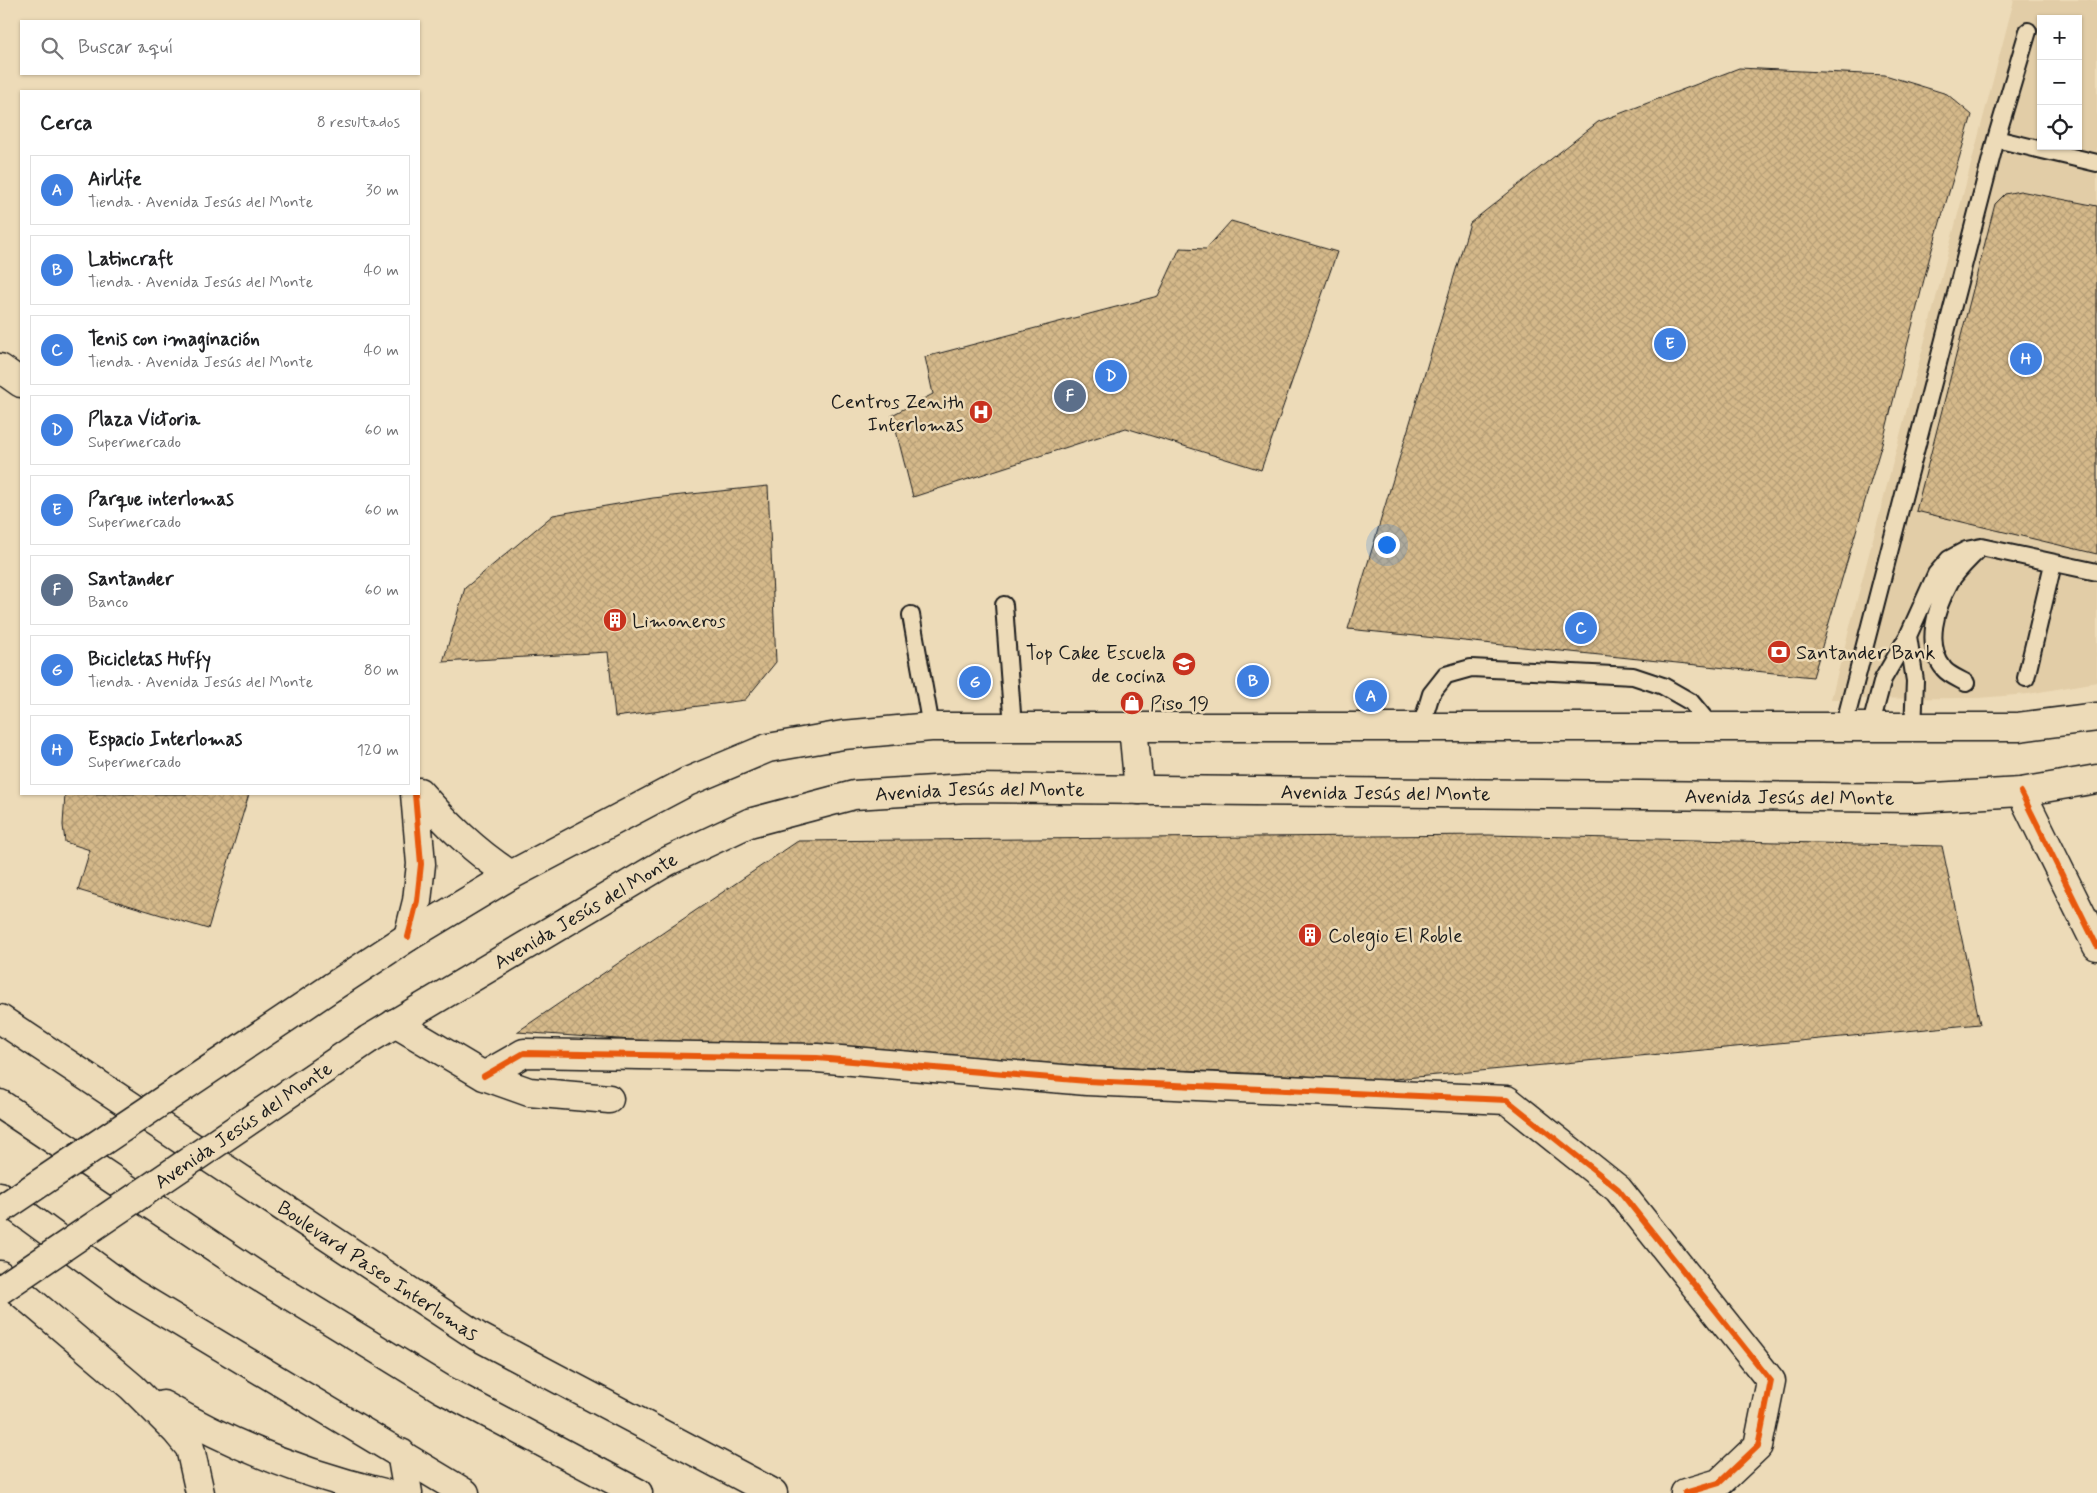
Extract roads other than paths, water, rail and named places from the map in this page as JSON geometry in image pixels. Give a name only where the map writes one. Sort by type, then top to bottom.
[{"type":"main road","points":[[0,368],[20,383]]},
{"type":"main road","points":[[0,1210],[408,937],[512,876],[687,782],[768,748],[843,735],[931,727],[1711,726],[1913,728],[2018,727],[2097,717]]},
{"type":"main road","points":[[1134,726],[1139,790]]},
{"type":"main road","name":"Avenida Jesús del Monte","points":[[0,1290],[369,1038],[668,861],[749,823],[854,795],[966,788],[1917,798],[2021,792],[2097,779]]},
{"type":"main road","points":[[2021,792],[2097,946]]},
{"type":"main road","points":[[420,793],[461,839],[512,876]]},
{"type":"main road","points":[[408,937],[417,901],[421,864],[415,795]]},
{"type":"main road","name":"Boulevard Paseo Interlomas","points":[[0,1019],[477,1336],[773,1493]]},
{"type":"main road","points":[[395,1023],[484,1076],[529,1092],[609,1099]]},
{"type":"main road","points":[[484,1076],[524,1053],[817,1058],[1086,1081],[1507,1100],[1618,1189],[1771,1381],[1758,1446],[1719,1483],[1685,1493]]},
{"type":"main road","points":[[0,1104],[253,1273],[442,1389],[638,1493]]},
{"type":"main road","points":[[0,1196],[132,1293],[401,1452],[465,1493]]},
{"type":"main road","points":[[0,1275],[132,1387],[176,1431],[190,1448],[200,1493]]},
{"type":"main road","points":[[132,1387],[194,1424],[260,1453],[350,1485],[384,1493]]},
{"type":"main road","points":[[401,1452],[408,1493]]},
{"type":"lane","points":[[1857,727],[1996,139],[2028,31]]},
{"type":"lane","points":[[1996,139],[2097,163]]},
{"type":"lane","points":[[1857,727],[1908,636],[1936,574],[1949,559],[1966,550],[1981,547],[2097,572]]},
{"type":"lane","points":[[1966,683],[1945,671],[1936,658],[1932,635],[1939,608],[1951,581],[1981,547]]},
{"type":"lane","points":[[2026,678],[2053,564]]},
{"type":"lane","points":[[1004,605],[1013,727]]},
{"type":"lane","points":[[911,615],[931,727]]},
{"type":"lane","points":[[1908,636],[1915,681],[1913,728]]},
{"type":"lane","points":[[1422,727],[1430,694],[1446,675],[1471,668],[1633,676],[1663,686],[1691,702],[1711,726]]},
{"type":"place","name":"Parque interlomas","points":[[1670,344]]},
{"type":"place","name":"Espacio Interlomas","points":[[2026,359]]},
{"type":"place","name":"Plaza Victoria","points":[[1111,376]]},
{"type":"place","name":"Santander","points":[[1070,396]]},
{"type":"place","name":"Centros Zenith Interlomas","points":[[981,412]]},
{"type":"place","name":"Limoneros","points":[[615,620]]},
{"type":"place","name":"Tenis con imaginación","points":[[1581,628]]},
{"type":"place","name":"Santander Bank","points":[[1779,652]]},
{"type":"place","name":"Top Cake Escuela de cocina","points":[[1184,664]]},
{"type":"place","name":"Latincraft","points":[[1253,681]]},
{"type":"place","name":"Bicicletas Huffy","points":[[975,682]]},
{"type":"place","name":"Airlife","points":[[1371,696]]},
{"type":"place","name":"Piso 19","points":[[1132,703]]},
{"type":"place","name":"Colegio El Roble","points":[[1310,935]]}]
